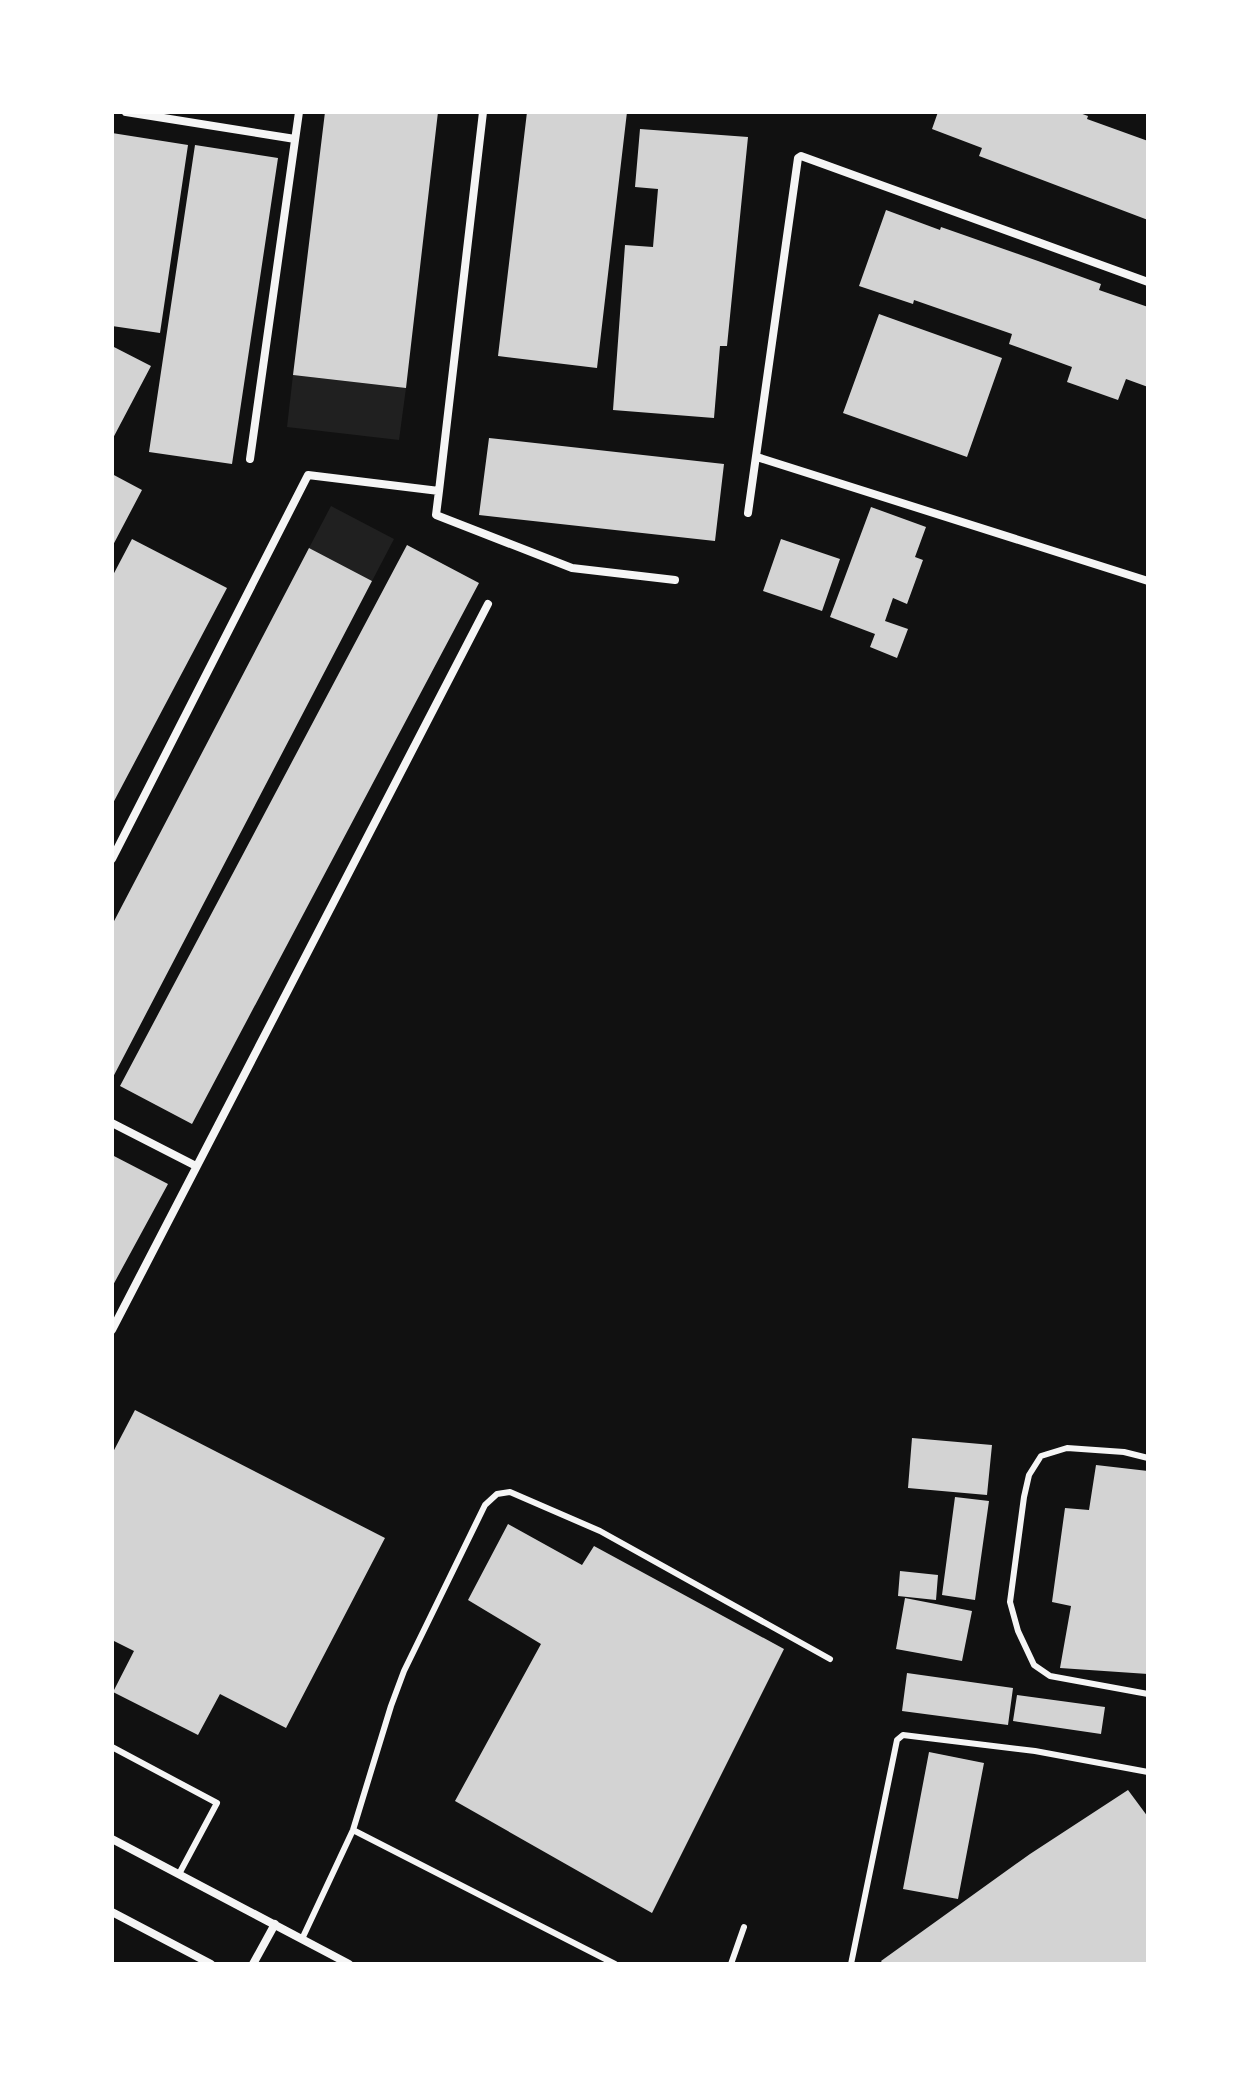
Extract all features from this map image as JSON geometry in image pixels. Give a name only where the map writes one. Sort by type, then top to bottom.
[{"type":"street","points":[[126,112],[295,139]]},
{"type":"street","points":[[250,459],[299,112]]},
{"type":"street","points":[[483,112],[436,515],[572,568],[675,580]]},
{"type":"street","points":[[748,513],[798,158],[801,156],[1148,282]]},
{"type":"street","points":[[757,457],[1148,581]]},
{"type":"street","points":[[112,859],[308,475],[439,491]]},
{"type":"street","points":[[112,1330],[488,604]]},
{"type":"street","points":[[112,1123],[196,1166]]},
{"type":"street","points":[[112,1839],[349,1964]]},
{"type":"street","points":[[112,1912],[211,1964]]},
{"type":"street","points":[[253,1964],[275,1924]]},
{"type":"lane","points":[[1148,1458],[1124,1452],[1067,1448],[1041,1456],[1029,1475],[1024,1497],[1010,1602],[1018,1631],[1034,1665],[1050,1676],[1148,1694]]},
{"type":"lane","points":[[302,1939],[353,1830],[404,1671],[485,1505],[497,1494],[510,1492],[600,1531],[830,1659]]},
{"type":"lane","points":[[851,1964],[897,1740],[903,1735],[1035,1751],[1148,1772]]},
{"type":"lane","points":[[112,1747],[217,1803],[179,1874]]},
{"type":"lane","points":[[353,1830],[615,1964]]},
{"type":"lane","points":[[731,1964],[744,1927]]},
{"type":"shaded area","points":[[293,375],[406,388],[399,440],[287,427]]},
{"type":"shaded area","points":[[331,506],[394,539],[372,581],[309,548]]},
{"type":"building","points":[[325,112],[438,112],[406,388],[293,375]]},
{"type":"building","points":[[527,112],[627,112],[597,368],[498,356]]},
{"type":"building","points":[[938,112],[1077,112],[1088,116],[1087,119],[1148,141],[1148,220],[979,156],[982,148],[932,129]]},
{"type":"building","points":[[640,129],[748,137],[727,346],[720,346],[714,418],[613,410],[625,245],[653,247],[658,189],[635,187]]},
{"type":"building","points":[[112,133],[188,145],[160,333],[112,326]]},
{"type":"building","points":[[195,145],[278,158],[232,464],[149,452]]},
{"type":"building","points":[[886,210],[1101,284],[1099,290],[1148,307],[1148,387],[1126,379],[1118,400],[1067,382],[1072,367],[1009,344],[1012,334],[914,300],[913,304],[859,286]]},
{"type":"building","points":[[879,314],[1002,358],[967,457],[843,413]]},
{"type":"building","points":[[112,346],[151,366],[112,440]]},
{"type":"building","points":[[489,438],[724,464],[715,541],[479,515]]},
{"type":"building","points":[[112,474],[142,490],[112,547]]},
{"type":"building","points":[[871,507],[926,527],[915,557],[923,560],[907,604],[893,598],[885,621],[908,629],[897,658],[870,647],[875,634],[830,617]]},
{"type":"building","points":[[132,539],[227,588],[112,805],[112,577]]},
{"type":"building","points":[[781,539],[840,559],[822,611],[763,591]]},
{"type":"building","points":[[407,545],[479,583],[192,1124],[120,1086]]},
{"type":"building","points":[[309,548],[372,581],[112,1079],[112,925]]},
{"type":"building","points":[[112,1155],[168,1184],[112,1287]]},
{"type":"building","points":[[135,1410],[385,1538],[286,1728],[220,1694],[198,1735],[113,1692],[134,1651],[112,1640],[112,1454]]},
{"type":"building","points":[[912,1438],[992,1445],[987,1495],[908,1488]]},
{"type":"building","points":[[1096,1465],[1148,1471],[1148,1674],[1060,1668],[1071,1606],[1052,1602],[1065,1508],[1089,1510]]},
{"type":"building","points":[[955,1497],[989,1501],[975,1600],[942,1595]]},
{"type":"building","points":[[508,1524],[582,1565],[594,1546],[784,1649],[652,1913],[455,1801],[541,1644],[468,1600]]},
{"type":"building","points":[[900,1571],[938,1575],[936,1600],[898,1596]]},
{"type":"building","points":[[905,1598],[972,1611],[962,1661],[896,1649]]},
{"type":"building","points":[[907,1673],[1013,1688],[1008,1725],[902,1711]]},
{"type":"building","points":[[1017,1695],[1105,1707],[1101,1734],[1013,1721]]},
{"type":"building","points":[[929,1752],[984,1763],[958,1899],[903,1889]]},
{"type":"building","points":[[1128,1790],[1148,1817],[1148,1964],[883,1964],[881,1961],[1030,1854]]}]
